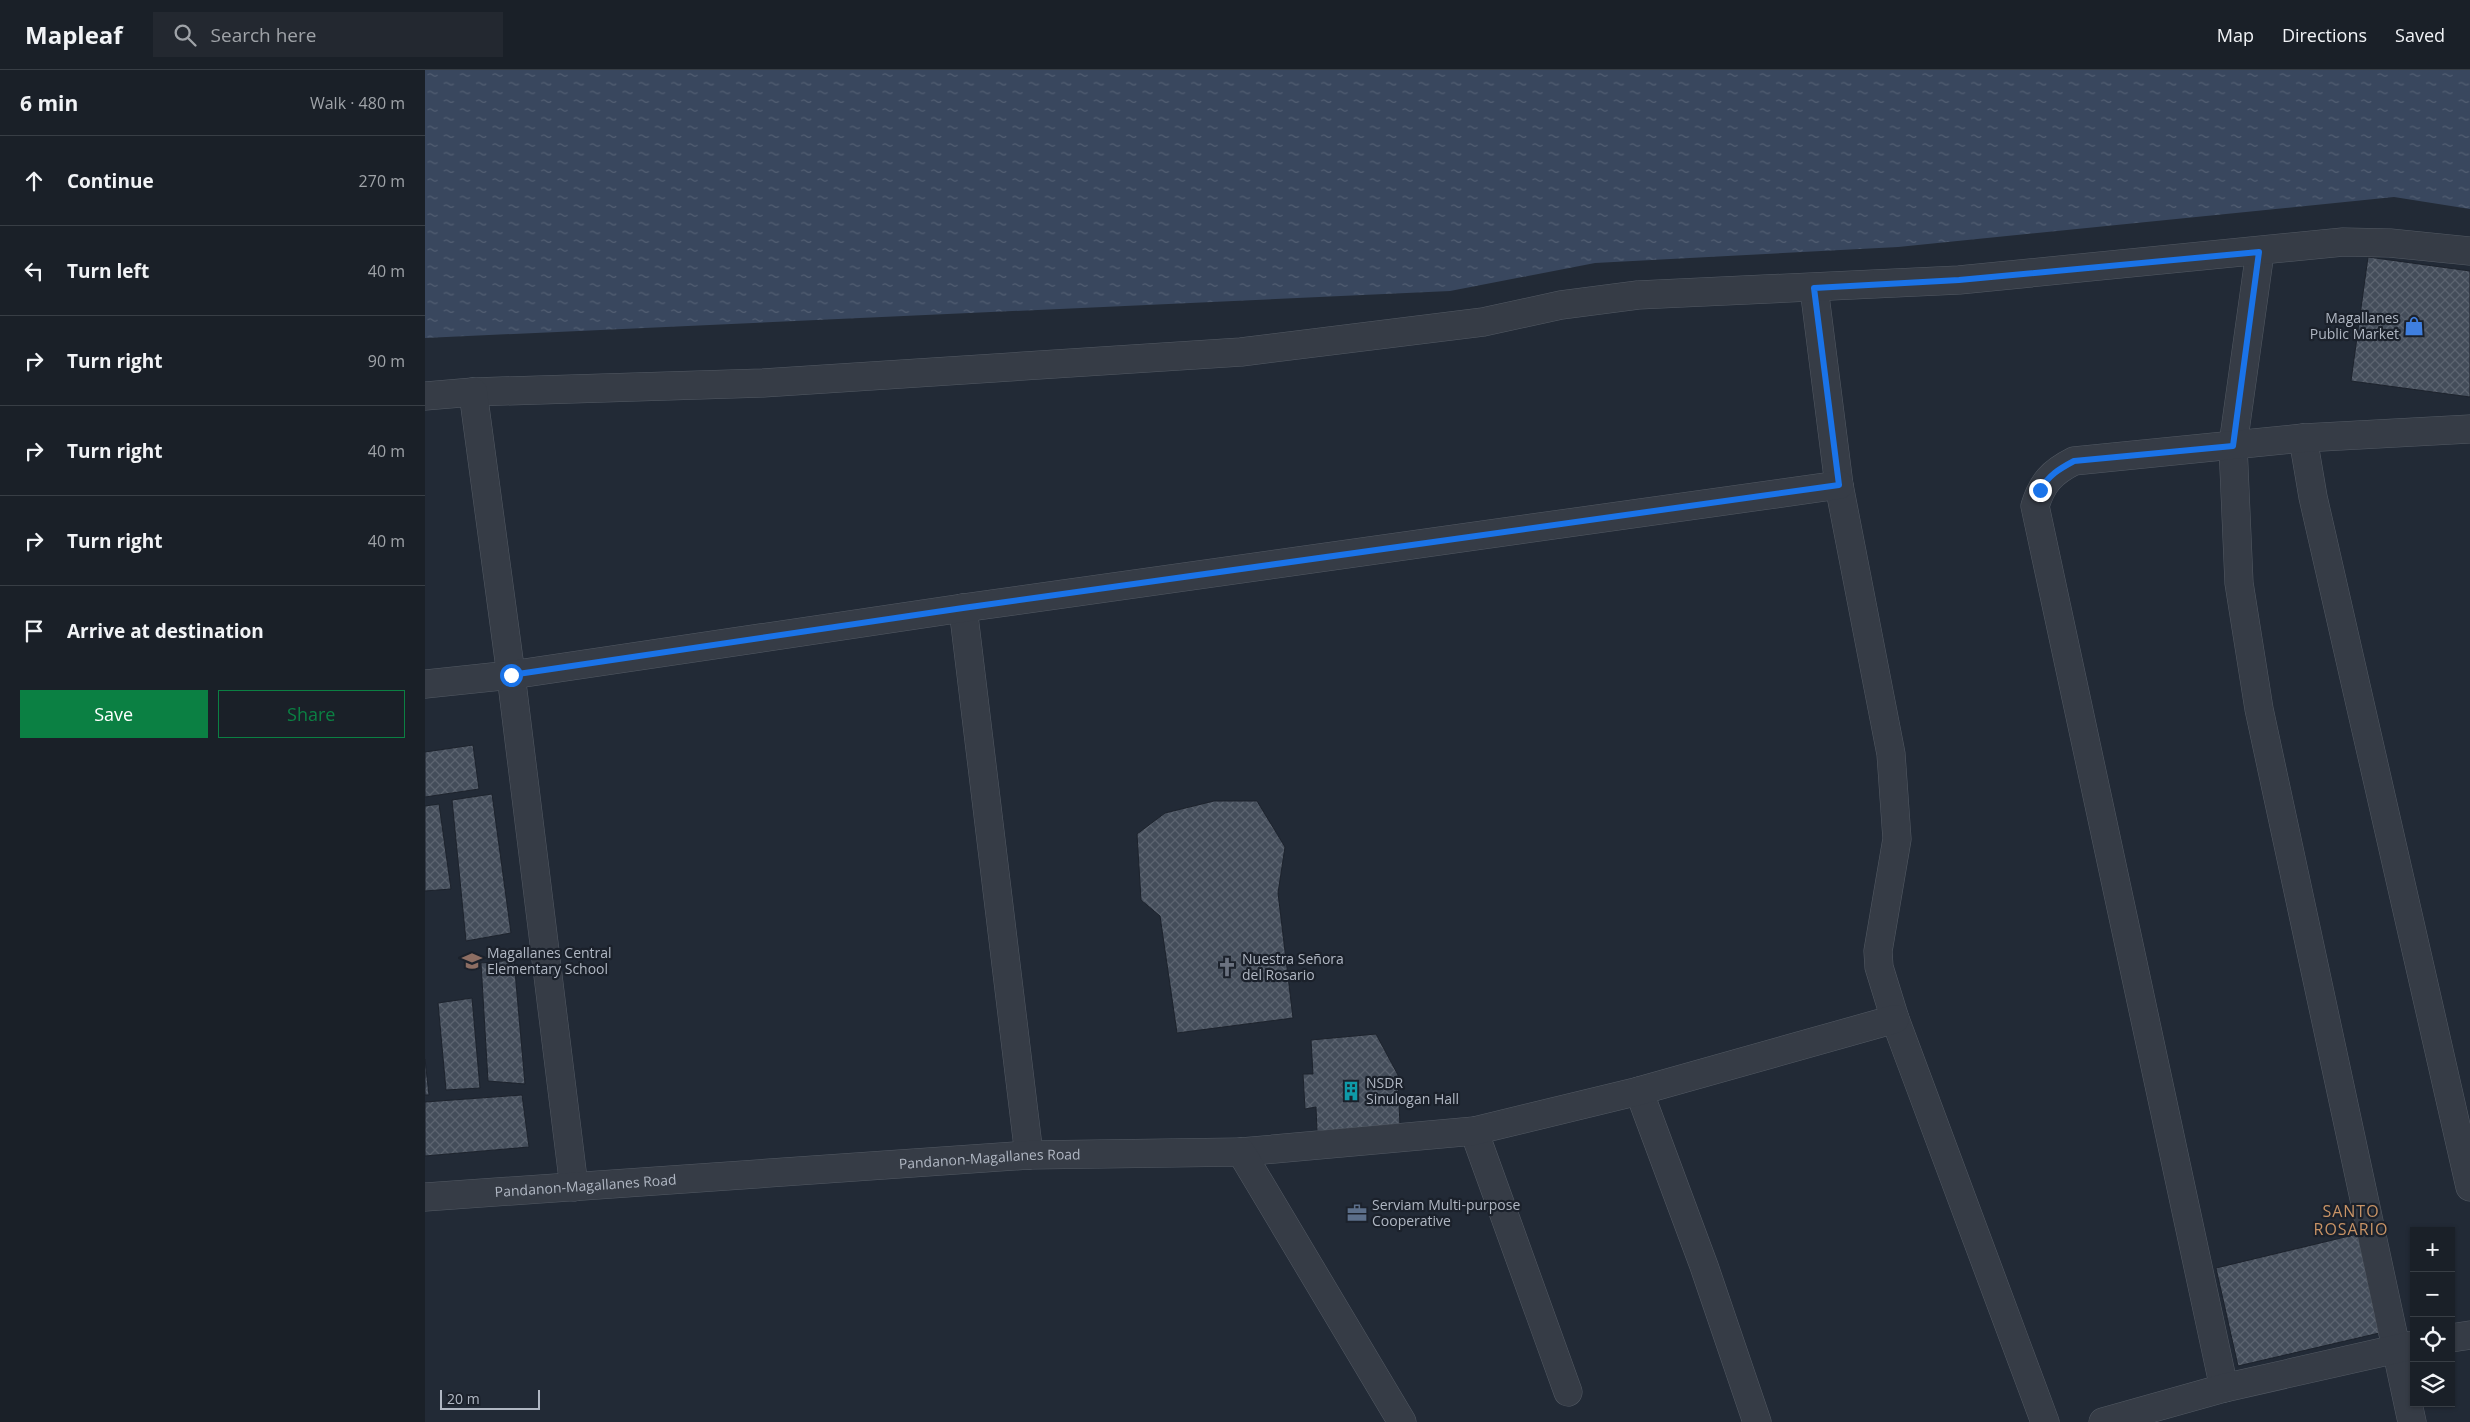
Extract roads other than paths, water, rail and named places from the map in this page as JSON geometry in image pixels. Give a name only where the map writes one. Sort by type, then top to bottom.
[{"type":"street","points":[[425,396],[473,392],[763,383],[1241,352],[1483,322],[1561,305],[1638,295],[1959,280],[2259,252],[2343,242],[2390,243],[2470,250]]},
{"type":"street","points":[[2259,252],[2233,446],[2239,583],[2259,709],[2405,1347],[2412,1422]]},
{"type":"street","points":[[1814,288],[1839,485],[1891,754],[1895,792],[1897,839],[1878,952],[1879,967],[1895,1019],[2045,1422]]},
{"type":"street","points":[[473,392],[511,675],[574,1187]]},
{"type":"street","points":[[2224,1388],[2035,506],[2040,490],[2048,478],[2058,469],[2074,461],[2303,438],[2470,429]]},
{"type":"street","points":[[2303,438],[2313,497],[2470,1187]]},
{"type":"street","points":[[425,684],[511,675],[963,608],[1839,485]]},
{"type":"street","points":[[963,608],[1029,1155]]},
{"type":"street","name":"Pandanon-Magallanes Road","points":[[425,1197],[1029,1155],[1241,1152],[1475,1131],[1639,1091],[1895,1019]]},
{"type":"street","points":[[1639,1091],[1705,1266],[1757,1422]]},
{"type":"street","points":[[1475,1131],[1568,1392]]},
{"type":"street","points":[[1241,1152],[1403,1422]]},
{"type":"street","points":[[2455,1337],[2470,1335]]},
{"type":"street","points":[[2103,1422],[2224,1388],[2405,1347]]},
{"type":"water","points":[[425,70],[2470,70],[2470,209],[2394,197],[1898,247],[1595,263],[1450,291],[425,338]]},
{"type":"place","name":"Magallanes Public Market","points":[[2414,326]]},
{"type":"place","name":"Magallanes Central Elementary School","points":[[472,961]]},
{"type":"place","name":"Nuestra Señora del Rosario","points":[[1227,967]]},
{"type":"place","name":"NSDR Sinulogan Hall","points":[[1351,1091]]},
{"type":"place","name":"Serviam Multi-purpose Cooperative","points":[[1357,1213]]},
{"type":"district","name":"SANTO ROSARIO","points":[[2351,1220]]}]
